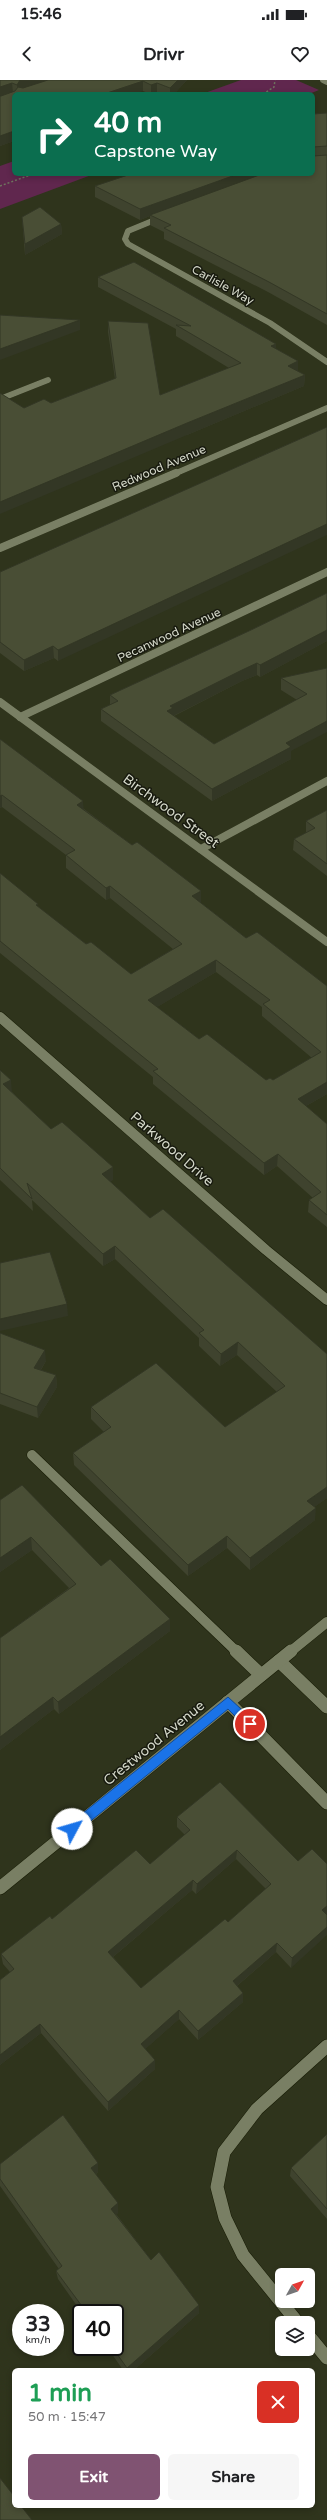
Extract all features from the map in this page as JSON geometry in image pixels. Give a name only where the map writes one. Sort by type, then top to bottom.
[{"type":"street","points":[[323,80],[327,82]]},
{"type":"street","name":"Carlisle Way","points":[[167,215],[138,226],[125,234],[128,244],[133,249],[270,323],[327,362]]},
{"type":"street","points":[[0,399],[48,380]]},
{"type":"street","name":"Redwood Avenue","points":[[0,548],[327,408]]},
{"type":"street","name":"Pecanwood Avenue","points":[[20,717],[327,572]]},
{"type":"street","name":"Birchwood Street","points":[[0,702],[327,942]]},
{"type":"street","points":[[201,849],[327,780]]},
{"type":"street","name":"Parkwood Drive","points":[[0,1018],[260,1245],[327,1300]]},
{"type":"street","points":[[32,1455],[261,1675]]},
{"type":"street","name":"Crestwood Avenue","points":[[0,1888],[327,1622]]},
{"type":"street","points":[[279,1661],[327,1707]]},
{"type":"street","points":[[228,1702],[327,1803]]},
{"type":"street","points":[[292,2316],[243,2255],[225,2218],[217,2187],[224,2152],[239,2132],[257,2109],[327,2046]]},
{"type":"street","points":[[315,2343],[327,2358]]},
{"type":"path","points":[[266,92],[274,87],[275,80]]},
{"type":"path","points":[[0,186],[28,176]]},
{"type":"shaded area","points":[[241,80],[296,80],[319,90],[314,92],[208,92]]},
{"type":"shaded area","points":[[12,162],[12,176],[89,176],[0,209],[0,166]]},
{"type":"building","points":[[0,80],[20,80],[17,85],[12,83],[0,87]]},
{"type":"building","points":[[48,80],[178,80],[170,88],[157,83],[151,85],[143,81],[110,92],[12,92],[18,87],[23,88]]},
{"type":"building","points":[[12,92],[12,132],[0,136],[0,96]]},
{"type":"building","points":[[327,113],[327,146],[315,147],[315,114]]},
{"type":"building","points":[[327,155],[327,314],[269,282],[164,228],[171,225],[150,215],[257,176],[315,176],[315,156]]},
{"type":"building","points":[[125,176],[232,176],[140,209],[95,186]]},
{"type":"building","points":[[40,207],[61,224],[25,244],[22,217]]},
{"type":"building","points":[[134,262],[276,344],[271,346],[298,361],[288,366],[305,375],[0,502],[0,393],[24,408],[44,399],[51,403],[116,378],[108,321],[148,323],[160,395],[241,363],[176,325],[191,326],[98,277]]},
{"type":"building","points":[[0,315],[80,320],[0,349]]},
{"type":"building","points":[[327,427],[327,524],[58,650],[53,646],[24,660],[0,642],[0,572]]},
{"type":"building","points":[[327,593],[327,630],[260,665],[257,663],[170,706],[173,708],[167,711],[214,744],[307,694],[281,678],[327,668],[327,721],[286,743],[291,747],[212,789],[101,709],[118,701],[110,695]]},
{"type":"building","points":[[0,739],[83,801],[77,805],[132,845],[137,842],[201,891],[192,896],[246,938],[257,932],[327,986],[327,1082],[298,1099],[327,1124],[327,1215],[309,1200],[321,1192],[278,1154],[264,1163],[153,1071],[158,1069],[0,941],[0,873],[38,904],[36,905],[86,944],[91,942],[131,974],[182,944],[110,886],[106,888],[66,855],[75,850],[2,795],[0,796]],"holes":[[[216,960],[270,1000],[263,1004],[321,1052],[273,1080],[270,1078],[266,1080],[207,1034],[199,1039],[148,1000]]]},
{"type":"building","points":[[327,810],[327,864],[294,839],[315,828],[306,821]]},
{"type":"building","points":[[0,1070],[11,1080],[3,1084],[51,1129],[62,1122],[113,1167],[102,1174],[150,1218],[163,1209],[327,1354],[327,1487],[307,1501],[316,1508],[250,1558],[227,1536],[188,1565],[73,1453],[111,1427],[91,1407],[156,1363],[225,1427],[285,1386],[238,1342],[221,1354],[199,1333],[204,1330],[115,1246],[103,1254],[27,1183],[32,1199],[0,1168]]},
{"type":"building","points":[[50,1252],[67,1304],[0,1319],[0,1263]]},
{"type":"building","points":[[0,1333],[45,1350],[34,1368],[56,1375],[37,1407],[0,1393]]},
{"type":"building","points":[[22,1485],[101,1566],[110,1559],[170,1619],[58,1702],[53,1697],[0,1737],[0,1638],[76,1584],[31,1537],[0,1558],[0,1500]]},
{"type":"building","points":[[220,1782],[298,1861],[312,1849],[327,1864],[327,1906],[322,1910],[327,1915],[327,1927],[292,1958],[277,1943],[233,1981],[243,1993],[198,2031],[179,2010],[141,2044],[155,2060],[108,2102],[40,2024],[0,2055],[0,1980],[14,1969],[1,1954],[50,1916],[52,1919],[136,1850],[150,1864],[190,1830],[177,1817]],"holes":[[[237,1850],[271,1884],[228,1922],[225,1919],[141,1988],[108,1952],[193,1880],[197,1884]]]},
{"type":"building","points":[[63,2115],[98,2163],[91,2168],[118,2203],[111,2209],[151,2260],[159,2252],[199,2305],[127,2368],[118,2356],[124,2356],[124,2304],[80,2304],[56,2271],[62,2266],[0,2179],[0,2164]]},
{"type":"building","points":[[327,2134],[327,2209],[291,2168]]},
{"type":"building","points":[[0,2478],[12,2493],[12,2508],[23,2508],[32,2520],[0,2520]]},
{"type":"route","points":[[72,1829],[228,1702],[250,1724]]}]
